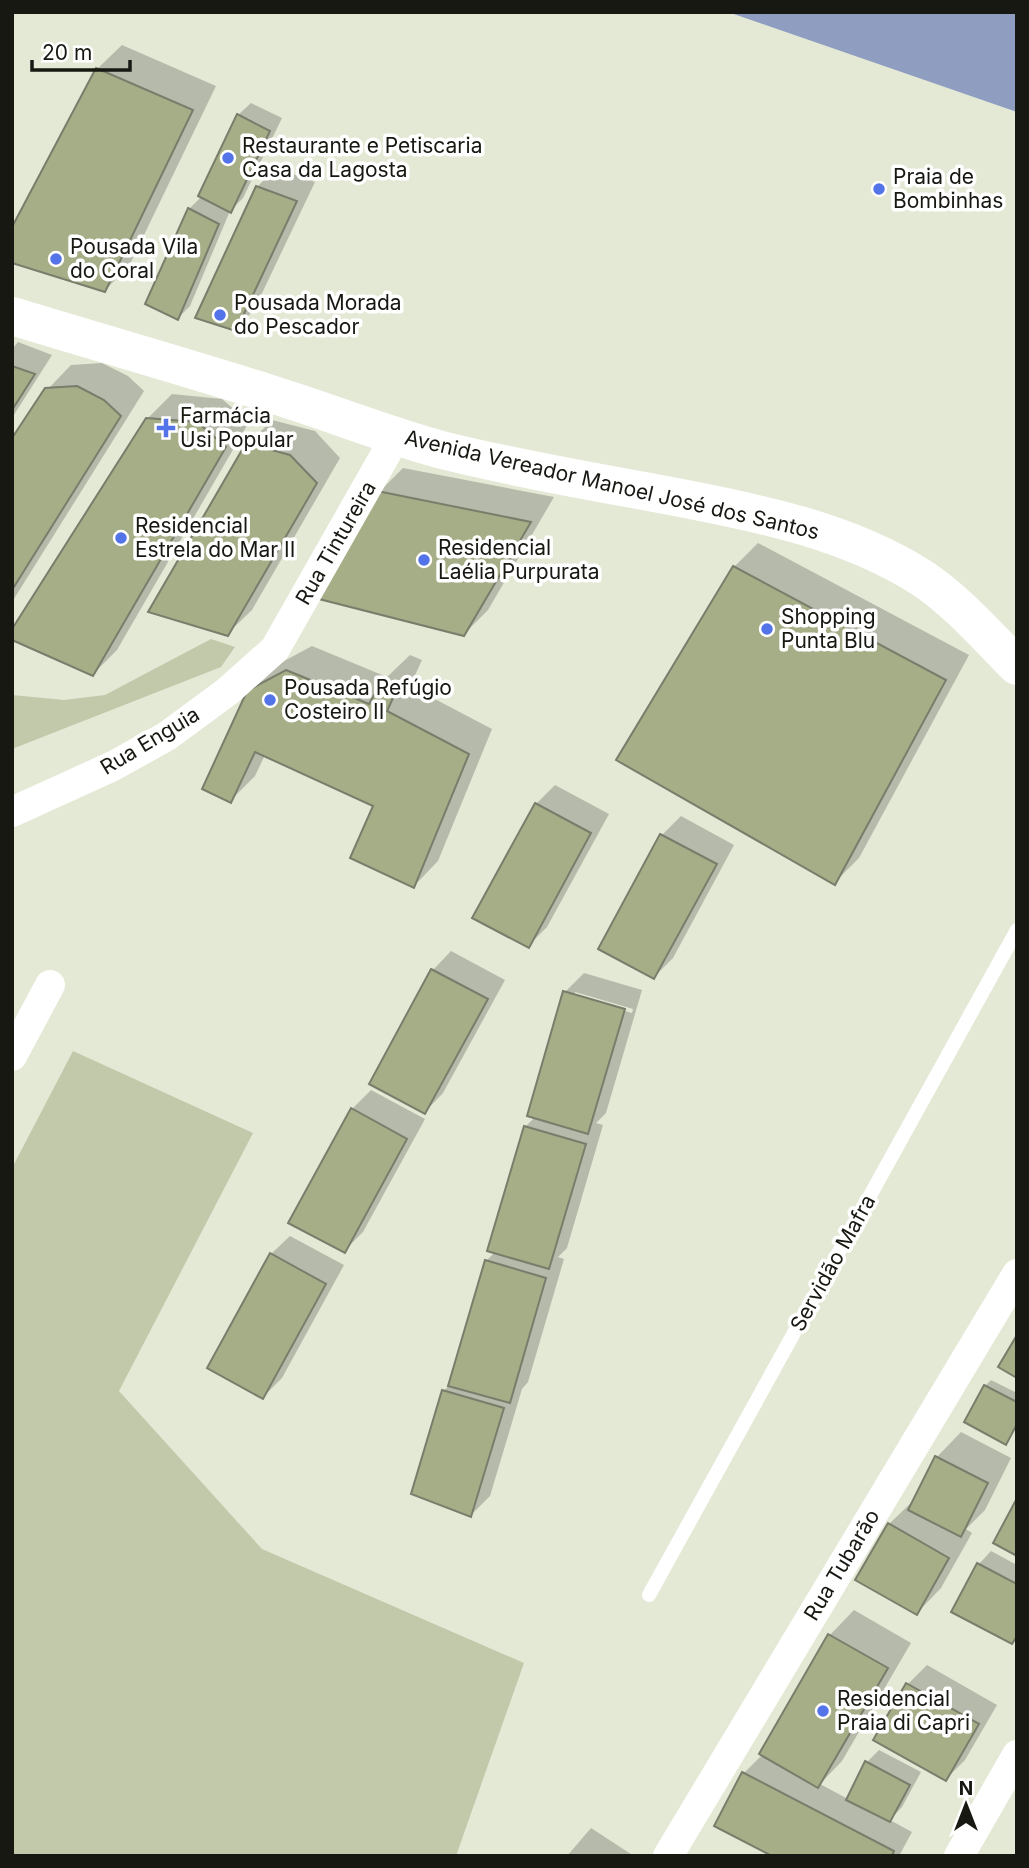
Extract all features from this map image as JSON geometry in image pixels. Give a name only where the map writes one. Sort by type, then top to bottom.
[{"type":"main road","name":"Avenida Vereador Manoel José dos Santos","points":[[12,316],[224,379],[396,436],[513,466],[721,506],[849,541],[890,560],[951,599],[1017,666]]},
{"type":"street","name":"Rua Tintureira","points":[[275,649],[396,436]]},
{"type":"street","name":"Rua Enguia","points":[[12,812],[113,766],[167,736],[228,691],[275,649]]},
{"type":"street","points":[[12,1056],[50,985]]},
{"type":"street","name":"Rua Tubarão","points":[[668,1856],[1013,1288]]},
{"type":"street","points":[[959,1856],[1017,1755]]},
{"type":"lane","name":"Servidão Mafra","points":[[649,1595],[1017,930]]},
{"type":"green space","points":[[211,639],[235,647],[221,667],[12,749],[12,695],[64,700],[105,695]]},
{"type":"green space","points":[[73,1051],[253,1133],[119,1391],[262,1549],[524,1663],[456,1856],[12,1856],[12,1168]]},
{"type":"water","points":[[728,12],[1017,12],[1017,112]]},
{"type":"building","points":[[96,68],[193,110],[105,292],[12,263],[12,227]]},
{"type":"building","points":[[237,114],[270,131],[231,213],[198,196]]},
{"type":"building","points":[[256,186],[297,201],[236,331],[195,318]]},
{"type":"building","points":[[188,208],[219,224],[178,320],[145,304]]},
{"type":"building","points":[[12,366],[35,374],[12,410]]},
{"type":"building","points":[[77,386],[104,400],[121,416],[12,590],[12,438],[45,388]]},
{"type":"building","name":"Residencial Estrela do Mar II","points":[[146,418],[197,422],[226,447],[93,676],[12,640],[12,629]]},
{"type":"building","points":[[246,443],[290,455],[317,483],[228,636],[148,612]]},
{"type":"building","name":"Residencial Laélia Purpurata","points":[[377,491],[531,522],[464,636],[319,599]]},
{"type":"building","points":[[733,566],[946,680],[835,885],[616,760]]},
{"type":"building","points":[[286,670],[369,704],[384,678],[399,685],[387,711],[469,754],[414,888],[350,858],[373,806],[255,752],[231,803],[202,789],[247,691]]},
{"type":"building","points":[[535,803],[591,833],[529,948],[472,918]]},
{"type":"building","points":[[660,834],[717,864],[654,979],[598,949]]},
{"type":"building","points":[[431,969],[488,999],[425,1114],[369,1084]]},
{"type":"building","points":[[563,991],[625,1009],[588,1134],[527,1116]]},
{"type":"building","points":[[351,1108],[407,1139],[345,1253],[288,1223]]},
{"type":"building","points":[[524,1126],[586,1144],[549,1269],[487,1251]]},
{"type":"building","points":[[270,1253],[326,1284],[263,1399],[207,1368]]},
{"type":"building","points":[[485,1260],[546,1278],[510,1403],[448,1386]]},
{"type":"building","points":[[1017,1335],[1017,1378],[998,1367]]},
{"type":"building","points":[[984,1385],[1017,1402],[1017,1424],[1006,1445],[964,1422]]},
{"type":"building","points":[[442,1390],[504,1408],[471,1517],[411,1494]]},
{"type":"building","points":[[935,1456],[988,1483],[961,1537],[908,1510]]},
{"type":"building","points":[[1017,1501],[1017,1556],[993,1543]]},
{"type":"building","points":[[888,1523],[949,1558],[917,1615],[855,1580]]},
{"type":"building","points":[[977,1563],[1017,1584],[1017,1636],[1012,1644],[951,1612]]},
{"type":"building","name":"Residencial Praia di Capri","points":[[828,1634],[888,1668],[818,1788],[759,1754]]},
{"type":"building","points":[[906,1683],[979,1724],[946,1781],[873,1740]]},
{"type":"building","points":[[865,1761],[910,1785],[890,1822],[846,1800]]},
{"type":"building","points":[[742,1772],[894,1851],[892,1856],[772,1856],[714,1826]]},
{"type":"place","name":"Restaurante e Petiscaria Casa da Lagosta","points":[[228,158]]},
{"type":"place","name":"Praia de Bombinhas","points":[[879,189]]},
{"type":"place","name":"Pousada Vila do Coral","points":[[56,259]]},
{"type":"place","name":"Pousada Morada do Pescador","points":[[220,315]]},
{"type":"place","name":"Farmácia Usi Popular","points":[[166,428]]},
{"type":"place","name":"Residencial Estrela do Mar II","points":[[121,538]]},
{"type":"place","name":"Residencial Laélia Purpurata","points":[[424,560]]},
{"type":"place","name":"Shopping Punta Blu","points":[[767,629]]},
{"type":"place","name":"Pousada Refúgio Costeiro II","points":[[270,700]]},
{"type":"place","name":"Residencial Praia di Capri","points":[[823,1711]]}]
